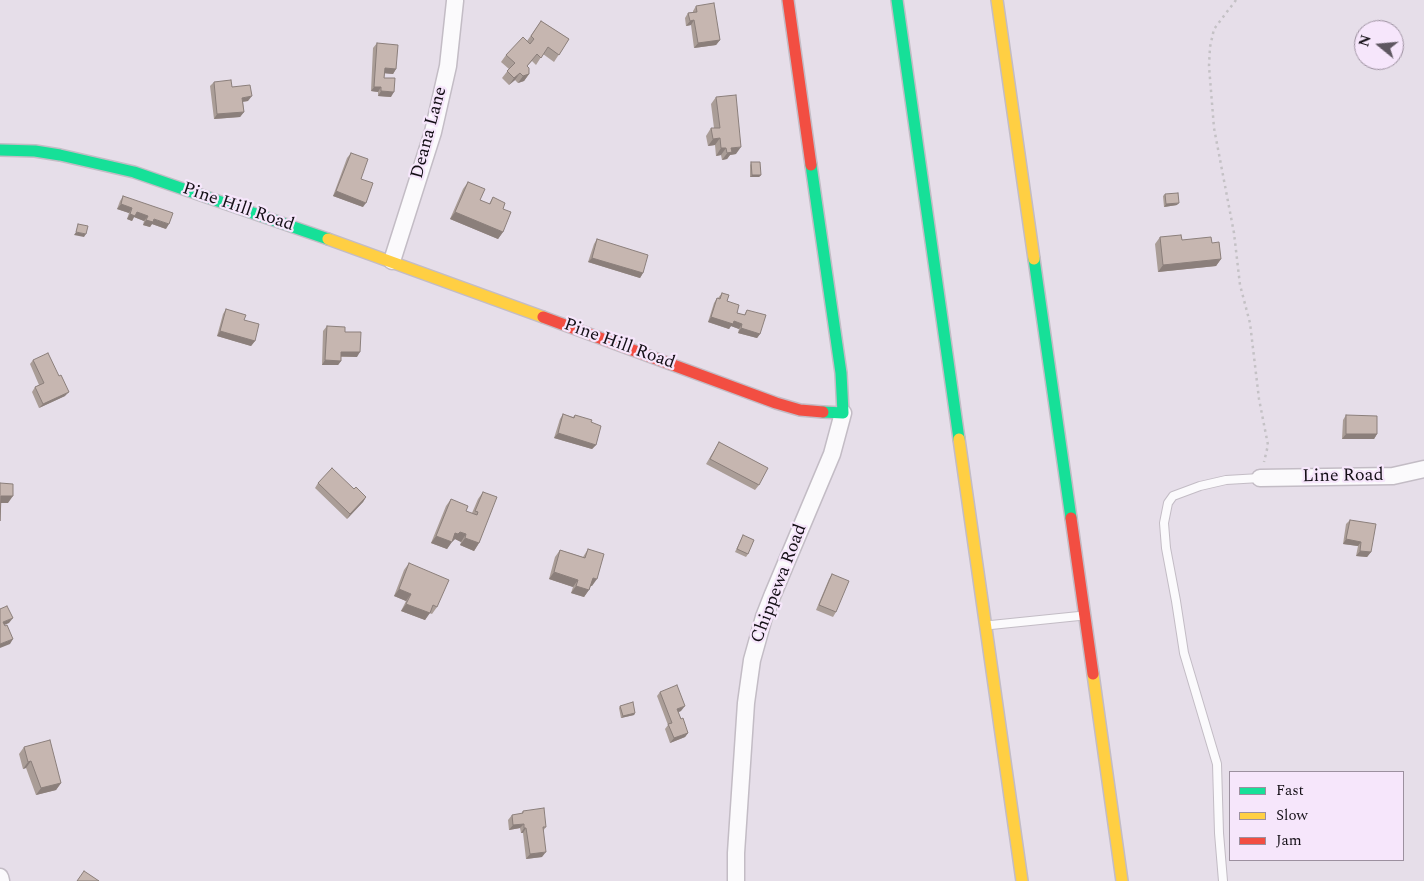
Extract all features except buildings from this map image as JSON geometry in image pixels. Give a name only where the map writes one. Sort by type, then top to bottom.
[{"type":"main road","points":[[788,0],[840,364],[843,413]]},
{"type":"main road","points":[[897,0],[1022,881]]},
{"type":"main road","points":[[997,0],[1086,616],[1122,881]]},
{"type":"main road","name":"Pine Hill Road","points":[[0,150],[35,151],[118,168],[392,261],[776,404],[800,410],[843,413]]},
{"type":"street","name":"Deana Lane","points":[[392,261],[437,115],[448,66],[455,1]]},
{"type":"street","name":"Chippewa Road","points":[[736,881],[736,843],[746,703],[757,638],[773,594],[828,466],[843,413]]},
{"type":"street","name":"Line Road","points":[[1260,478],[1393,476],[1424,468]]},
{"type":"street","points":[[0,877],[1,881]]},
{"type":"lane","points":[[1223,881],[1219,833],[1217,764],[1184,654],[1166,548],[1164,523],[1168,503],[1173,496],[1200,486],[1226,480],[1260,478]]},
{"type":"lane","points":[[986,626],[1086,616]]},
{"type":"path","points":[[1236,0],[1214,29],[1210,47],[1209,66],[1214,128],[1234,233],[1240,285],[1250,323],[1268,445],[1260,478]]},
{"type":"traffic: fast","points":[[897,0],[959,439]]},
{"type":"traffic: fast","points":[[0,150],[35,151],[60,155],[134,172],[328,239]]},
{"type":"traffic: fast","points":[[811,165],[841,373],[843,413],[823,412]]},
{"type":"traffic: fast","points":[[1034,259],[1071,518]]},
{"type":"traffic: slow","points":[[997,0],[1034,259]]},
{"type":"traffic: slow","points":[[328,239],[543,317]]},
{"type":"traffic: slow","points":[[959,439],[1022,881]]},
{"type":"traffic: slow","points":[[1093,674],[1122,881]]},
{"type":"traffic: jam","points":[[788,0],[811,165]]},
{"type":"traffic: jam","points":[[543,317],[776,403],[800,410],[823,412]]},
{"type":"traffic: jam","points":[[1071,518],[1093,674]]}]
